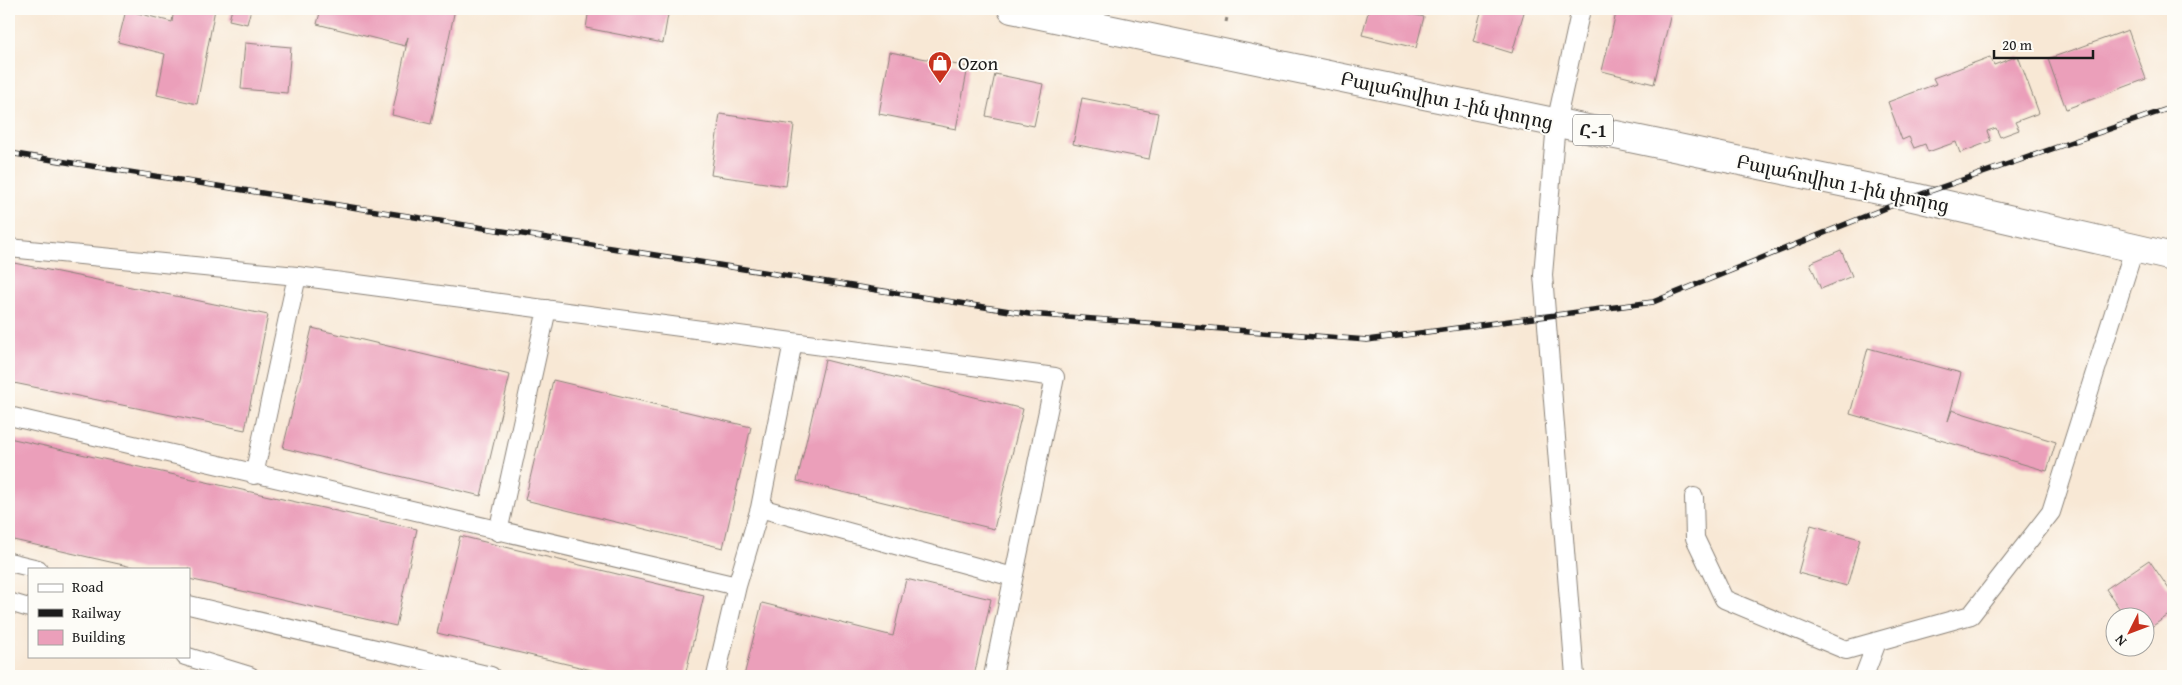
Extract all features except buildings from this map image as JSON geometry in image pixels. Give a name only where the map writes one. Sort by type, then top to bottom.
[{"type":"main road","name":"Բալահովիտ 1-ին փողոց","points":[[1012,9],[1913,197],[2173,257]]},
{"type":"lane","points":[[1575,676],[1543,275],[1556,123],[1581,9]]},
{"type":"lane","points":[[9,248],[297,276],[1055,377],[992,676]]},
{"type":"lane","points":[[1694,497],[1695,538],[1724,599],[1846,650],[1971,615],[2051,512],[2134,249]]},
{"type":"lane","points":[[254,475],[297,276]]},
{"type":"lane","points":[[498,532],[547,309]]},
{"type":"lane","points":[[716,676],[737,586],[760,508],[793,342]]},
{"type":"lane","points":[[9,416],[498,532],[737,586]]},
{"type":"lane","points":[[760,508],[1013,578]]},
{"type":"lane","points":[[9,562],[34,568]]},
{"type":"lane","points":[[9,602],[28,608]]},
{"type":"lane","points":[[190,605],[491,676]]},
{"type":"lane","points":[[1864,676],[1877,642]]},
{"type":"lane","points":[[190,658],[250,676]]},
{"type":"railway","points":[[9,153],[1029,314],[1367,340],[1653,302],[1913,197],[2173,107]]},
{"type":"place","name":"Ozon","points":[[940,84]]}]
